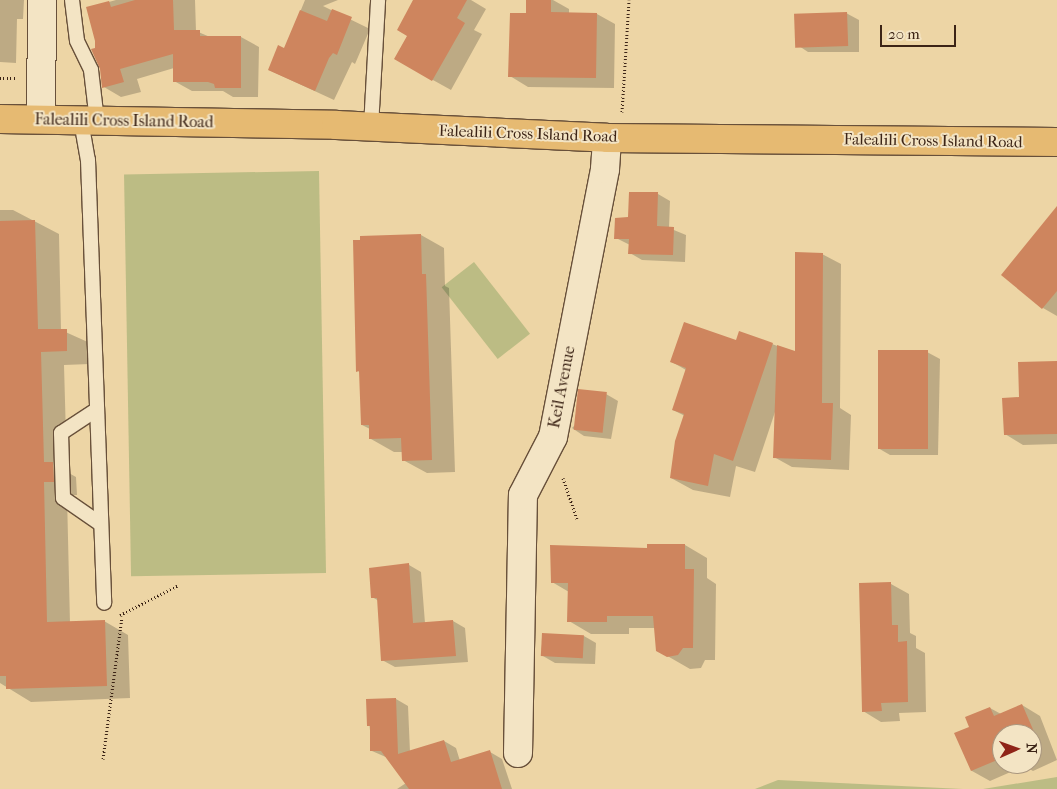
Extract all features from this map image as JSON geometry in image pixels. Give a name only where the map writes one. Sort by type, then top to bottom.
[{"type":"main road","name":"Falealili Cross Island Road","points":[[0,120],[41,119],[371,127],[614,138],[1057,142]]},
{"type":"street","points":[[41,119],[42,0]]},
{"type":"street","name":"Keil Avenue","points":[[518,753],[523,496],[550,442],[605,169],[614,138]]},
{"type":"lane","points":[[72,0],[77,41],[91,70],[88,160],[99,523],[104,603]]},
{"type":"lane","points":[[371,127],[378,0]]},
{"type":"lane","points":[[96,410],[61,433],[63,498],[99,523]]},
{"type":"path","points":[[614,138],[628,0]]},
{"type":"path","points":[[550,442],[577,519]]},
{"type":"path","points":[[122,616],[179,585]]},
{"type":"path","points":[[104,603],[122,616]]},
{"type":"path","points":[[103,759],[122,616]]},
{"type":"green space","points":[[319,171],[326,573],[131,576],[124,174]]},
{"type":"green space","points":[[474,262],[530,334],[498,359],[442,287]]},
{"type":"green space","points":[[1057,777],[1057,789],[983,789]]},
{"type":"green space","points":[[778,780],[963,789],[755,789]]},
{"type":"building","points":[[135,0],[173,0],[174,30],[200,30],[200,36],[241,36],[241,88],[215,88],[214,84],[208,82],[173,82],[173,54],[120,69],[124,82],[102,88],[100,69],[91,49],[95,48],[95,41],[86,7],[109,1],[111,7]]},
{"type":"building","points":[[413,0],[467,0],[457,18],[465,23],[432,81],[394,59],[407,36],[397,30]]},
{"type":"building","points":[[526,0],[551,0],[551,12],[597,13],[596,78],[508,77],[510,13],[526,13]]},
{"type":"building","points":[[332,9],[352,17],[337,55],[333,53],[329,58],[315,91],[268,70],[278,45],[284,48],[300,10],[327,21]]},
{"type":"building","points":[[847,12],[848,46],[795,48],[794,14]]},
{"type":"building","points":[[629,192],[658,192],[657,226],[674,227],[673,255],[628,254],[629,239],[614,239],[615,218],[628,217]]},
{"type":"building","points":[[1057,206],[1057,291],[1042,309],[1001,275]]},
{"type":"building","points":[[35,220],[38,329],[67,329],[67,351],[41,352],[44,462],[53,462],[54,482],[44,482],[47,622],[105,620],[107,686],[6,689],[6,676],[0,676],[0,221]]},
{"type":"building","points":[[421,234],[422,274],[426,274],[432,460],[402,461],[401,438],[369,439],[369,425],[361,425],[359,371],[356,372],[353,240],[360,240],[360,236]]},
{"type":"building","points":[[795,252],[823,253],[822,403],[833,403],[831,460],[773,458],[777,345],[795,351]]},
{"type":"building","points":[[684,322],[736,340],[739,331],[773,343],[733,461],[714,454],[708,486],[670,478],[675,441],[684,414],[672,410],[686,368],[670,362]]},
{"type":"building","points":[[878,350],[928,350],[928,449],[878,449]]},
{"type":"building","points":[[1057,361],[1057,434],[1004,435],[1002,398],[1019,397],[1018,362]]},
{"type":"building","points":[[578,389],[607,392],[603,433],[574,430]]},
{"type":"building","points":[[647,544],[685,544],[685,569],[694,569],[693,648],[683,648],[678,655],[667,657],[656,651],[653,616],[607,616],[607,622],[567,622],[568,583],[551,583],[550,545],[647,548]]},
{"type":"building","points":[[409,563],[413,623],[453,620],[456,656],[381,661],[377,598],[371,598],[369,568]]},
{"type":"building","points":[[891,582],[892,625],[898,625],[898,642],[907,641],[908,702],[881,703],[882,711],[862,712],[859,583]]},
{"type":"building","points":[[542,633],[584,635],[583,658],[541,656]]},
{"type":"building","points":[[396,698],[398,754],[444,740],[451,762],[490,750],[502,789],[409,789],[381,751],[370,751],[370,726],[367,726],[366,699]]},
{"type":"building","points":[[1022,704],[1031,724],[992,724],[992,762],[971,771],[954,733],[969,727],[965,717],[990,707],[994,716]]}]
